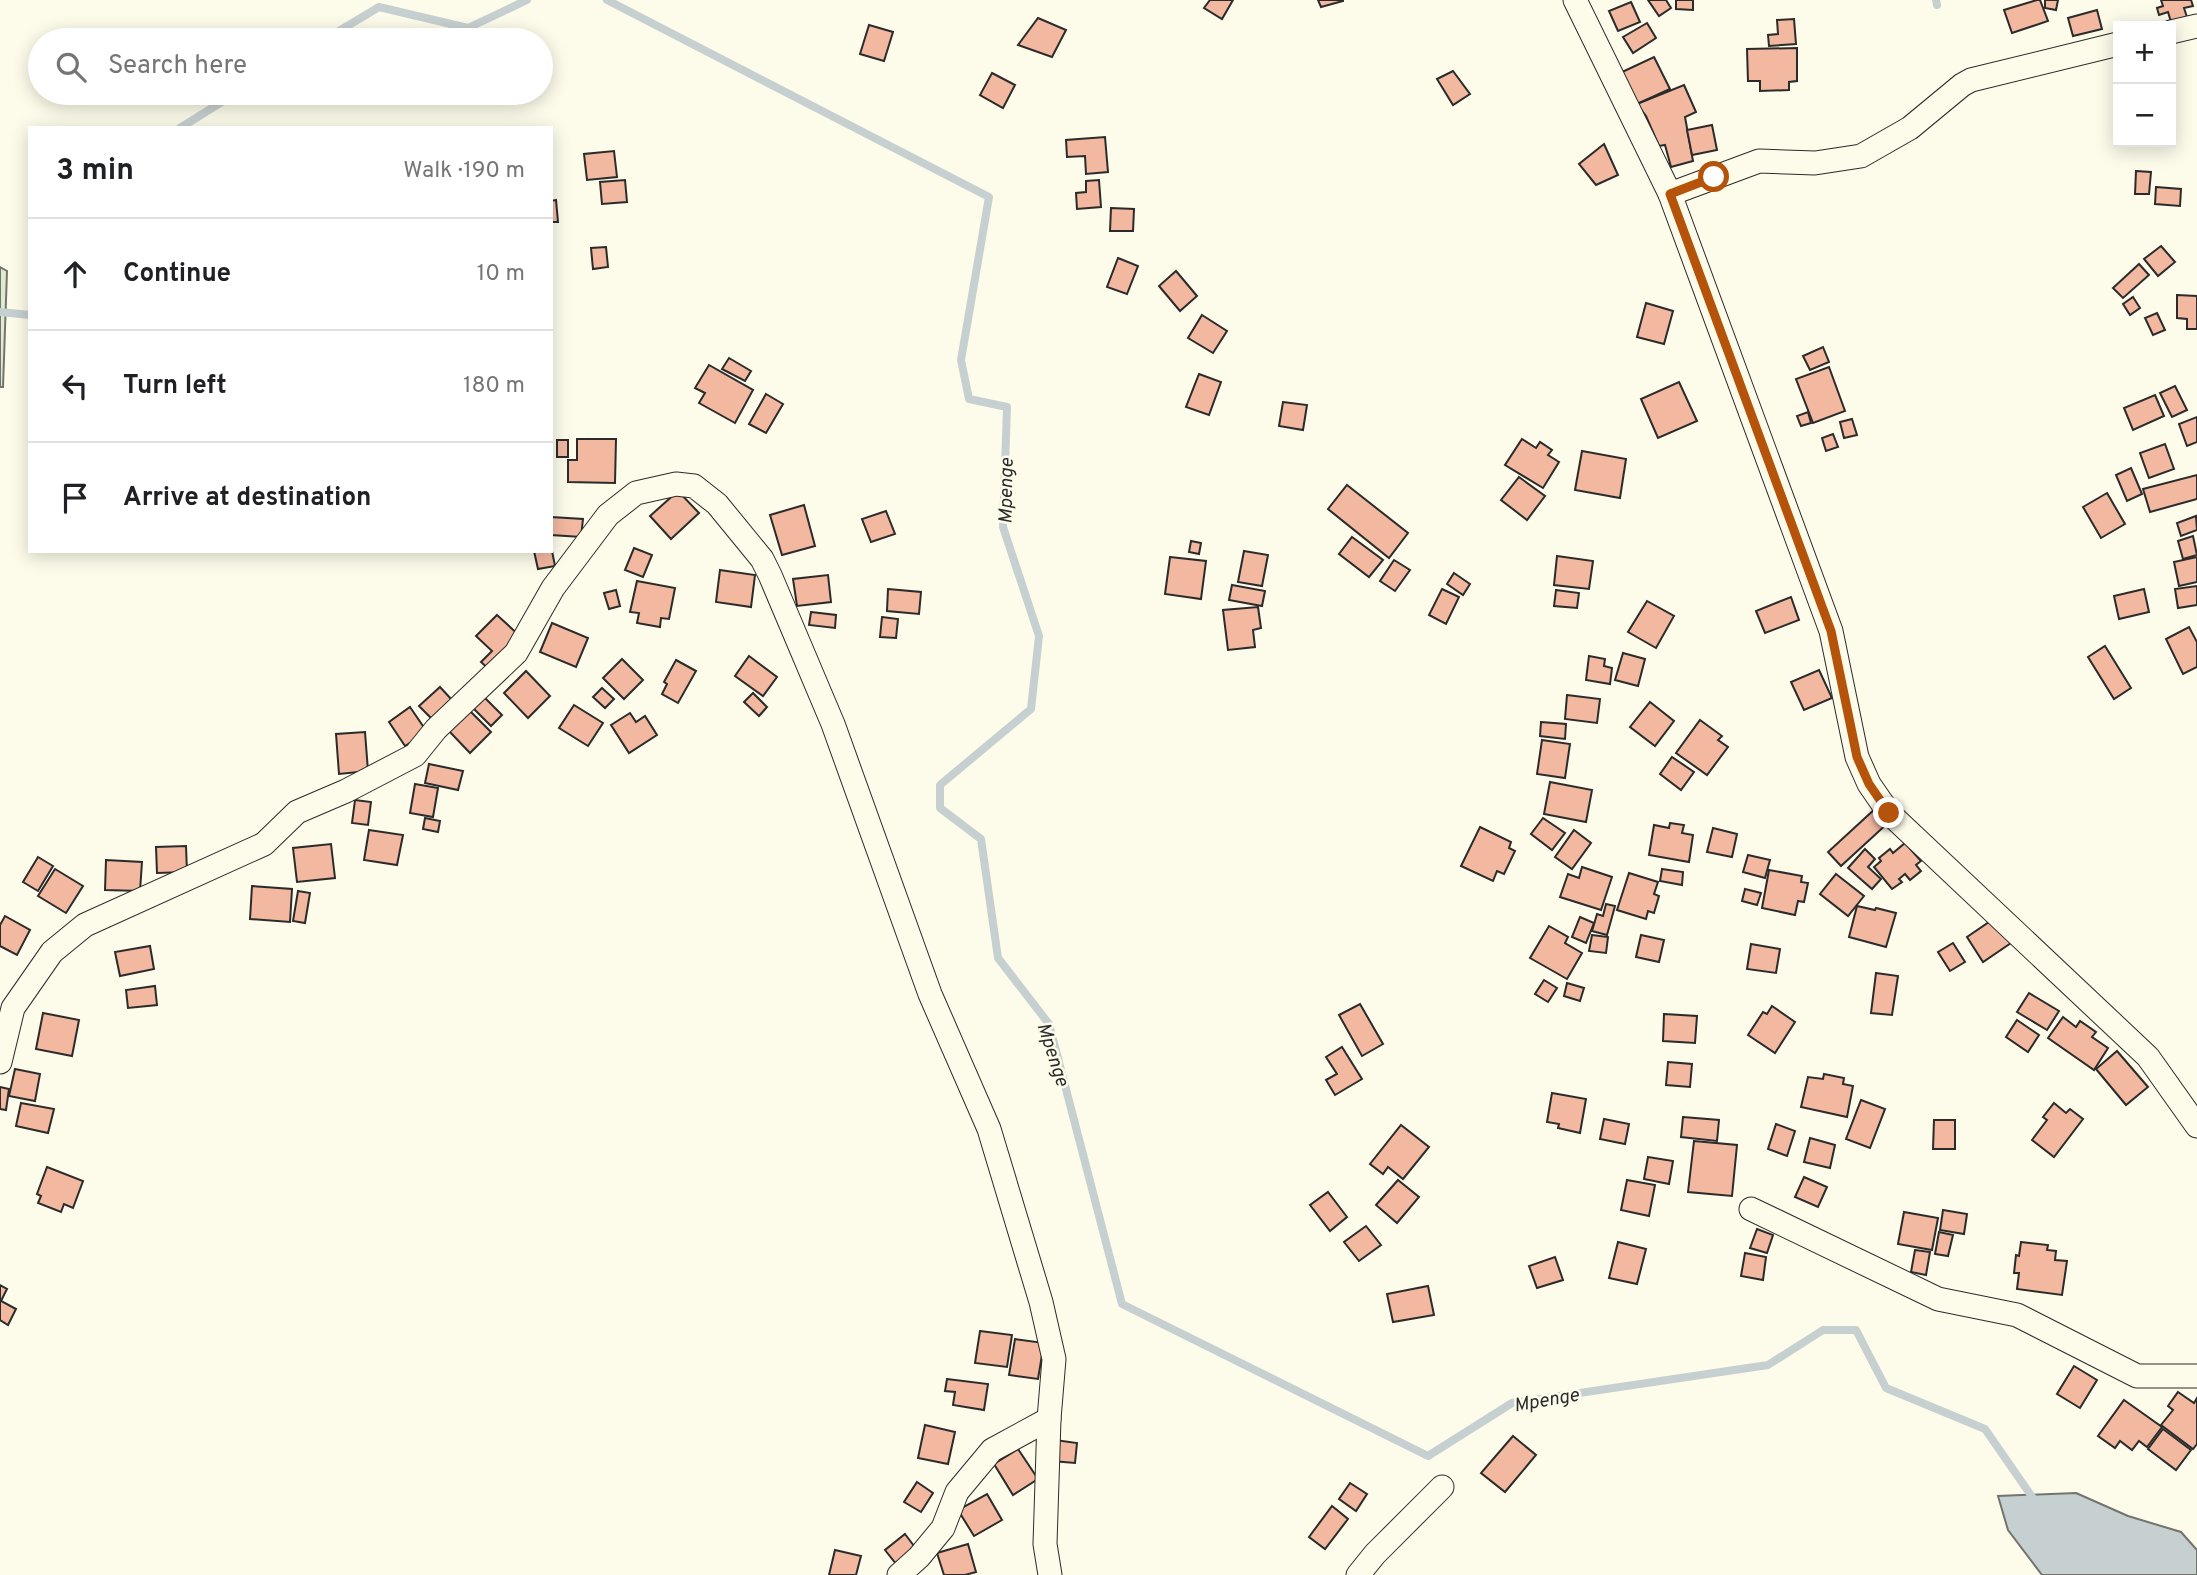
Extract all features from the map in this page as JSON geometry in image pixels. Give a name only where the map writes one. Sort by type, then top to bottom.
[{"type":"street","points":[[1575,0],[1670,194],[1831,631],[1857,757],[1869,784],[1889,813],[2148,1057],[2197,1126]]},
{"type":"street","points":[[2176,31],[2197,26]]},
{"type":"street","points":[[1670,194],[1759,161],[1836,162],[1861,156],[1910,128],[1971,80],[2113,45]]},
{"type":"street","points":[[0,1062],[13,1008],[52,952],[85,925],[264,844],[297,812],[346,791],[415,755],[436,729],[516,653],[553,588],[608,515],[636,493],[676,485],[694,486],[717,504],[762,559],[770,575],[833,724],[930,994],[989,1129],[1041,1302],[1054,1359],[1045,1544],[1050,1575]]},
{"type":"street","points":[[1751,1209],[1938,1299],[2017,1315],[2137,1376],[2197,1376]]},
{"type":"street","points":[[899,1575],[919,1557],[943,1528],[957,1492],[992,1450],[1049,1419]]},
{"type":"street","points":[[1358,1575],[1375,1554],[1442,1487]]},
{"type":"green space","points":[[0,267],[7,271],[3,387],[0,387]]},
{"type":"shaded area","points":[[2076,1493],[2128,1516],[2181,1532],[2197,1550],[2197,1575],[2042,1575],[2008,1530],[1998,1496]]},
{"type":"building","points":[[1210,0],[1233,0],[1222,19],[1204,8]]},
{"type":"building","points":[[1318,0],[1343,0],[1343,1],[1321,7]]},
{"type":"building","points":[[1648,0],[1666,0],[1671,8],[1659,16]]},
{"type":"building","points":[[1676,0],[1693,0],[1693,10],[1676,9]]},
{"type":"building","points":[[2040,0],[2048,21],[2012,33],[2004,10]]},
{"type":"building","points":[[2045,0],[2058,0],[2056,10],[2045,8]]},
{"type":"building","points":[[2161,0],[2191,0],[2193,6],[2184,8],[2187,17],[2171,21],[2168,12],[2159,15],[2157,8],[2163,6]]},
{"type":"building","points":[[1631,2],[1640,22],[1618,31],[1609,11]]},
{"type":"building","points":[[2097,10],[2102,29],[2073,36],[2068,18]]},
{"type":"building","points":[[1038,18],[1066,30],[1052,57],[1018,45]]},
{"type":"building","points":[[1794,19],[1796,44],[1769,46],[1768,35],[1778,34],[1777,20]]},
{"type":"building","points":[[1647,23],[1656,38],[1633,53],[1623,37]]},
{"type":"building","points":[[869,25],[893,32],[884,61],[860,54]]},
{"type":"building","points":[[1797,48],[1797,81],[1789,82],[1789,90],[1760,91],[1760,81],[1748,81],[1747,49]]},
{"type":"building","points":[[1654,57],[1670,89],[1637,104],[1620,73]]},
{"type":"building","points":[[1453,71],[1470,94],[1453,105],[1437,79]]},
{"type":"building","points":[[992,73],[1015,85],[1003,108],[980,95]]},
{"type":"building","points":[[1684,85],[1696,112],[1685,117],[1693,161],[1671,167],[1665,145],[1659,146],[1646,116],[1637,104]]},
{"type":"building","points":[[1712,125],[1717,150],[1692,155],[1687,130]]},
{"type":"building","points":[[1105,137],[1108,172],[1086,174],[1085,156],[1067,157],[1066,140]]},
{"type":"building","points":[[1604,144],[1618,175],[1596,185],[1579,164]]},
{"type":"building","points":[[614,151],[617,177],[587,180],[584,154]]},
{"type":"building","points":[[2136,171],[2151,172],[2149,194],[2135,194]]},
{"type":"building","points":[[625,180],[627,202],[602,204],[600,182]]},
{"type":"building","points":[[1099,180],[1101,207],[1077,209],[1076,193],[1086,192],[1086,181]]},
{"type":"building","points":[[2156,187],[2181,189],[2180,206],[2155,204]]},
{"type":"building","points":[[556,200],[558,222],[553,222],[553,201]]},
{"type":"building","points":[[1111,208],[1134,209],[1133,231],[1110,231]]},
{"type":"building","points":[[2161,246],[2175,262],[2158,276],[2144,259]]},
{"type":"building","points":[[606,247],[608,267],[593,269],[591,248]]},
{"type":"building","points":[[1118,258],[1138,266],[1127,294],[1107,287]]},
{"type":"building","points":[[2139,264],[2149,275],[2123,298],[2113,288]]},
{"type":"building","points":[[1176,271],[1197,296],[1180,311],[1159,286]]},
{"type":"building","points":[[2177,295],[2197,296],[2197,329],[2187,329],[2187,319],[2177,318]]},
{"type":"building","points":[[2133,297],[2140,308],[2130,315],[2123,304]]},
{"type":"building","points":[[1646,303],[1673,311],[1664,344],[1637,337]]},
{"type":"building","points":[[2157,313],[2165,330],[2153,335],[2145,318]]},
{"type":"building","points":[[1202,315],[1227,331],[1213,353],[1188,338]]},
{"type":"building","points":[[1823,347],[1829,362],[1810,370],[1803,356]]},
{"type":"building","points":[[729,358],[751,371],[745,381],[722,369]]},
{"type":"building","points":[[709,365],[753,390],[735,423],[699,403],[705,393],[695,388]]},
{"type":"building","points":[[1829,367],[1845,411],[1813,423],[1796,379]]},
{"type":"building","points":[[1199,374],[1221,382],[1209,415],[1186,407]]},
{"type":"building","points":[[1679,382],[1697,421],[1658,438],[1641,399]]},
{"type":"building","points":[[2175,386],[2187,410],[2172,417],[2160,393]]},
{"type":"building","points":[[766,394],[783,404],[766,433],[749,424]]},
{"type":"building","points":[[2155,395],[2164,416],[2133,430],[2124,408]]},
{"type":"building","points":[[1283,402],[1307,405],[1303,430],[1279,426]]},
{"type":"building","points":[[1808,412],[1811,423],[1801,426],[1797,416]]},
{"type":"building","points":[[2197,417],[2197,442],[2187,446],[2179,424]]},
{"type":"building","points":[[1852,419],[1857,435],[1844,438],[1840,422]]},
{"type":"building","points":[[1833,434],[1838,447],[1826,451],[1822,438]]},
{"type":"building","points":[[577,439],[616,439],[615,483],[568,482],[568,460],[577,460]]},
{"type":"building","points":[[1522,439],[1536,448],[1540,442],[1552,450],[1548,455],[1559,462],[1543,488],[1505,465]]},
{"type":"building","points":[[557,440],[568,440],[568,457],[557,457]]},
{"type":"building","points":[[2165,444],[2174,469],[2149,478],[2140,453]]},
{"type":"building","points":[[1582,451],[1626,459],[1620,498],[1575,490]]},
{"type":"building","points":[[2131,468],[2142,494],[2127,501],[2116,475]]},
{"type":"building","points":[[2197,475],[2197,499],[2150,512],[2143,489]]},
{"type":"building","points":[[1519,477],[1545,496],[1527,520],[1501,500]]},
{"type":"building","points":[[1347,485],[1408,533],[1389,558],[1328,509]]},
{"type":"building","points":[[678,491],[699,513],[671,539],[650,516]]},
{"type":"building","points":[[2107,493],[2125,524],[2101,538],[2083,507]]},
{"type":"building","points":[[804,505],[815,546],[782,555],[770,515]]},
{"type":"building","points":[[886,511],[895,534],[871,542],[862,519]]},
{"type":"building","points":[[2196,516],[2197,530],[2181,536],[2177,523]]},
{"type":"building","points":[[553,517],[583,519],[581,537],[553,535]]},
{"type":"building","points":[[2193,536],[2197,555],[2183,559],[2178,541]]},
{"type":"building","points":[[1352,537],[1383,560],[1369,577],[1339,554]]},
{"type":"building","points":[[1191,541],[1201,543],[1199,554],[1189,552]]},
{"type":"building","points":[[634,548],[652,555],[643,577],[625,570]]},
{"type":"building","points":[[1244,551],[1268,555],[1262,586],[1238,582]]},
{"type":"building","points":[[534,553],[552,553],[555,566],[538,569]]},
{"type":"building","points":[[1557,556],[1593,561],[1589,589],[1554,585]]},
{"type":"building","points":[[1170,557],[1206,561],[1201,599],[1165,594]]},
{"type":"building","points":[[2197,557],[2197,582],[2179,586],[2174,562]]},
{"type":"building","points":[[1394,560],[1410,570],[1395,591],[1380,581]]},
{"type":"building","points":[[720,570],[755,575],[751,607],[716,602]]},
{"type":"building","points":[[1454,573],[1470,584],[1463,595],[1447,584]]},
{"type":"building","points":[[828,575],[831,602],[797,606],[793,579]]},
{"type":"building","points":[[637,581],[675,588],[669,619],[661,618],[660,627],[637,623],[639,613],[630,612]]},
{"type":"building","points":[[1232,585],[1265,591],[1262,606],[1229,600]]},
{"type":"building","points":[[2197,586],[2197,605],[2178,608],[2175,589]]},
{"type":"building","points":[[888,589],[921,592],[919,614],[887,611]]},
{"type":"building","points":[[1442,589],[1459,597],[1446,624],[1429,615]]},
{"type":"building","points":[[2144,589],[2149,612],[2119,619],[2114,596]]},
{"type":"building","points":[[616,590],[620,606],[609,609],[604,593]]},
{"type":"building","points":[[1556,590],[1579,593],[1577,608],[1554,606]]},
{"type":"building","points":[[1791,597],[1799,620],[1765,633],[1756,611]]},
{"type":"building","points":[[1647,601],[1674,616],[1656,648],[1628,632]]},
{"type":"building","points":[[1258,607],[1261,628],[1253,630],[1255,647],[1228,650],[1223,610]]},
{"type":"building","points":[[811,612],[836,615],[835,628],[809,625]]},
{"type":"building","points":[[497,615],[522,638],[491,671],[481,662],[492,651],[476,636]]},
{"type":"building","points":[[882,617],[898,619],[896,638],[880,637]]},
{"type":"building","points":[[552,623],[588,638],[576,667],[540,652]]},
{"type":"building","points":[[2189,627],[2197,642],[2197,667],[2183,674],[2166,639]]},
{"type":"building","points":[[2105,646],[2131,688],[2114,699],[2088,657]]},
{"type":"building","points":[[1623,653],[1645,659],[1638,686],[1615,680]]},
{"type":"building","points":[[749,656],[777,677],[763,696],[735,676]]},
{"type":"building","points":[[1589,656],[1605,659],[1604,666],[1612,668],[1610,684],[1586,680]]},
{"type":"building","points":[[622,659],[643,680],[624,699],[603,678]]},
{"type":"building","points":[[676,660],[696,671],[678,703],[662,694],[667,684],[664,682]]},
{"type":"building","points":[[1819,670],[1832,698],[1804,710],[1791,682]]},
{"type":"building","points":[[526,671],[550,696],[528,718],[504,693]]},
{"type":"building","points":[[440,687],[452,700],[432,719],[419,706]]},
{"type":"building","points":[[602,688],[614,699],[605,708],[593,697]]},
{"type":"building","points":[[753,693],[767,707],[759,716],[744,702]]},
{"type":"building","points":[[1567,695],[1600,699],[1597,723],[1565,719]]},
{"type":"building","points":[[484,697],[502,715],[491,726],[473,708]]},
{"type":"building","points":[[1650,702],[1674,721],[1655,746],[1630,727]]},
{"type":"building","points":[[574,705],[603,723],[588,746],[559,728]]},
{"type":"building","points":[[410,707],[427,732],[405,746],[389,722]]},
{"type":"building","points":[[470,711],[491,732],[470,753],[449,731]]},
{"type":"building","points":[[630,713],[636,722],[645,716],[657,735],[629,753],[611,725]]},
{"type":"building","points":[[1700,720],[1722,736],[1718,740],[1728,747],[1707,775],[1676,753]]},
{"type":"building","points":[[1541,722],[1566,724],[1565,739],[1540,736]]},
{"type":"building","points":[[365,732],[368,771],[339,774],[336,734]]},
{"type":"building","points":[[1542,740],[1570,744],[1565,778],[1537,774]]},
{"type":"building","points":[[1672,757],[1694,772],[1681,790],[1660,774]]},
{"type":"building","points":[[429,764],[463,771],[458,790],[425,783]]},
{"type":"building","points":[[1550,782],[1592,790],[1586,822],[1544,814]]},
{"type":"building","points":[[415,784],[438,788],[433,817],[410,813]]},
{"type":"building","points":[[355,800],[371,802],[368,825],[352,823]]},
{"type":"building","points":[[1876,808],[1889,822],[1841,866],[1828,852]]},
{"type":"building","points":[[425,818],[440,821],[438,832],[423,829]]},
{"type":"building","points":[[1543,818],[1565,833],[1552,850],[1531,834]]},
{"type":"building","points":[[1670,823],[1684,825],[1682,833],[1693,835],[1689,862],[1649,855],[1654,825],[1669,828]]},
{"type":"building","points":[[1480,827],[1511,842],[1509,848],[1515,851],[1504,874],[1497,871],[1493,881],[1461,866]]},
{"type":"building","points":[[1713,828],[1737,834],[1732,857],[1707,852]]},
{"type":"building","points":[[369,830],[403,835],[397,865],[364,860]]},
{"type":"building","points":[[1574,830],[1591,843],[1572,869],[1555,857]]},
{"type":"building","points":[[1905,843],[1921,861],[1916,865],[1921,871],[1910,880],[1905,874],[1899,879],[1902,882],[1892,889],[1874,867],[1881,861],[1879,858],[1890,849],[1893,853]]},
{"type":"building","points":[[331,844],[335,878],[297,882],[293,848]]},
{"type":"building","points":[[186,846],[187,872],[157,873],[156,847]]},
{"type":"building","points":[[1865,849],[1875,859],[1868,867],[1881,879],[1872,889],[1848,868]]},
{"type":"building","points":[[1748,855],[1770,860],[1765,878],[1743,872]]},
{"type":"building","points":[[38,857],[53,866],[38,891],[23,882]]},
{"type":"building","points":[[106,860],[142,862],[140,891],[105,890]]},
{"type":"building","points":[[1582,867],[1612,877],[1601,910],[1560,897],[1568,874],[1579,878]]},
{"type":"building","points":[[55,869],[83,886],[66,913],[38,896]]},
{"type":"building","points":[[1662,869],[1683,872],[1682,885],[1660,881]]},
{"type":"building","points":[[1769,870],[1802,876],[1801,882],[1808,883],[1804,902],[1798,901],[1795,915],[1762,908]]},
{"type":"building","points":[[1629,873],[1658,882],[1654,894],[1659,896],[1654,913],[1648,911],[1646,919],[1617,910]]},
{"type":"building","points":[[1836,874],[1864,896],[1848,916],[1820,894]]},
{"type":"building","points":[[252,886],[292,889],[290,922],[250,919]]},
{"type":"building","points":[[1745,889],[1761,893],[1757,905],[1742,901]]},
{"type":"building","points":[[298,891],[310,893],[305,923],[293,921]]},
{"type":"building","points":[[1606,904],[1615,906],[1607,935],[1592,931],[1597,914],[1603,916]]},
{"type":"building","points":[[1857,906],[1896,913],[1886,947],[1849,937]]},
{"type":"building","points":[[5,916],[30,930],[17,955],[0,946],[0,925]]},
{"type":"building","points":[[1580,917],[1594,923],[1586,943],[1572,937]]},
{"type":"building","points":[[1995,918],[2011,943],[1983,962],[1967,937]]},
{"type":"building","points":[[1549,926],[1568,937],[1565,943],[1582,953],[1567,979],[1530,958]]},
{"type":"building","points":[[1592,935],[1608,937],[1606,953],[1589,951]]},
{"type":"building","points":[[1641,935],[1664,940],[1659,962],[1636,957]]},
{"type":"building","points":[[1953,943],[1965,962],[1950,971],[1938,952]]},
{"type":"building","points":[[1751,944],[1780,949],[1776,973],[1747,969]]},
{"type":"building","points":[[150,946],[154,969],[120,976],[115,952]]},
{"type":"building","points":[[1876,973],[1898,976],[1892,1015],[1871,1013]]},
{"type":"building","points":[[1544,980],[1557,988],[1548,1002],[1535,994]]},
{"type":"building","points":[[1567,983],[1584,988],[1580,1001],[1564,996]]},
{"type":"building","points":[[155,986],[157,1005],[128,1008],[126,990]]},
{"type":"building","points":[[2029,993],[2059,1011],[2047,1030],[2017,1012]]},
{"type":"building","points":[[1360,1004],[1383,1044],[1362,1056],[1339,1015]]},
{"type":"building","points":[[1772,1006],[1795,1022],[1775,1053],[1748,1035],[1763,1012],[1767,1014]]},
{"type":"building","points":[[43,1013],[79,1020],[72,1056],[36,1049]]},
{"type":"building","points":[[1664,1014],[1697,1016],[1695,1043],[1663,1041]]},
{"type":"building","points":[[2063,1017],[2076,1027],[2080,1021],[2096,1032],[2092,1037],[2108,1048],[2094,1070],[2048,1038]]},
{"type":"building","points":[[2017,1020],[2039,1035],[2028,1052],[2006,1037]]},
{"type":"building","points":[[1342,1047],[1362,1079],[1335,1095],[1326,1080],[1337,1074],[1326,1057]]},
{"type":"building","points":[[2117,1051],[2148,1087],[2126,1105],[2096,1069]]},
{"type":"building","points":[[1668,1062],[1692,1064],[1690,1087],[1666,1085]]},
{"type":"building","points":[[15,1069],[40,1074],[35,1101],[9,1096]]},
{"type":"building","points":[[1824,1074],[1844,1078],[1843,1084],[1853,1086],[1847,1117],[1801,1107],[1808,1077],[1823,1079]]},
{"type":"building","points":[[0,1087],[9,1089],[6,1110],[0,1109]]},
{"type":"building","points":[[1552,1093],[1586,1099],[1580,1133],[1558,1128],[1559,1124],[1547,1122]]},
{"type":"building","points":[[1861,1100],[1885,1109],[1870,1148],[1846,1139]]},
{"type":"building","points":[[21,1103],[54,1109],[48,1133],[16,1126]]},
{"type":"building","points":[[2054,1103],[2066,1113],[2070,1109],[2083,1119],[2054,1157],[2032,1140],[2047,1120],[2043,1117]]},
{"type":"building","points":[[1683,1117],[1719,1120],[1717,1141],[1681,1137]]},
{"type":"building","points":[[1604,1119],[1629,1124],[1625,1144],[1600,1139]]},
{"type":"building","points":[[1934,1120],[1955,1120],[1955,1149],[1933,1149]]},
{"type":"building","points":[[1776,1124],[1795,1131],[1787,1156],[1768,1149]]},
{"type":"building","points":[[1401,1125],[1429,1147],[1403,1179],[1388,1167],[1383,1174],[1370,1164]]},
{"type":"building","points":[[1810,1138],[1835,1145],[1830,1168],[1804,1162]]},
{"type":"building","points":[[1694,1141],[1737,1145],[1732,1196],[1688,1192]]},
{"type":"building","points":[[1648,1157],[1673,1161],[1669,1184],[1644,1179]]},
{"type":"building","points":[[47,1167],[83,1181],[73,1208],[64,1204],[61,1212],[38,1203],[41,1196],[37,1194]]},
{"type":"building","points":[[1804,1177],[1827,1187],[1818,1207],[1795,1197]]},
{"type":"building","points":[[1398,1180],[1419,1197],[1397,1223],[1376,1205]]},
{"type":"building","points":[[1627,1180],[1655,1185],[1649,1216],[1621,1210]]},
{"type":"building","points":[[1328,1192],[1347,1217],[1330,1231],[1310,1205]]},
{"type":"building","points":[[1943,1210],[1967,1214],[1964,1234],[1940,1230]]},
{"type":"building","points":[[1904,1212],[1938,1218],[1932,1250],[1898,1244]]},
{"type":"building","points":[[1366,1226],[1381,1245],[1359,1261],[1344,1242]]},
{"type":"building","points":[[1757,1229],[1773,1235],[1767,1253],[1750,1248]]},
{"type":"building","points":[[1939,1232],[1953,1235],[1948,1256],[1935,1254]]},
{"type":"building","points":[[1618,1242],[1646,1249],[1637,1284],[1609,1278]]},
{"type":"building","points":[[2021,1242],[2048,1245],[2047,1250],[2056,1251],[2055,1260],[2067,1261],[2062,1295],[2017,1289],[2019,1273],[2014,1273]]},
{"type":"building","points":[[1915,1250],[1930,1252],[1926,1275],[1911,1272]]},
{"type":"building","points":[[1745,1253],[1766,1257],[1763,1280],[1741,1276]]},
{"type":"building","points":[[1555,1257],[1563,1280],[1537,1288],[1529,1266]]},
{"type":"building","points":[[0,1285],[7,1289],[1,1301],[16,1309],[8,1325],[0,1320]]},
{"type":"building","points":[[1428,1286],[1434,1315],[1393,1322],[1387,1294]]},
{"type":"building","points":[[980,1331],[1012,1335],[1007,1367],[975,1363]]},
{"type":"building","points":[[1015,1339],[1044,1343],[1038,1379],[1009,1375]]},
{"type":"building","points":[[2074,1366],[2097,1380],[2080,1408],[2057,1394]]},
{"type":"building","points":[[947,1379],[988,1384],[984,1410],[953,1405],[955,1392],[945,1391]]},
{"type":"building","points":[[2178,1392],[2194,1403],[2197,1398],[2197,1444],[2193,1449],[2161,1425],[2173,1410],[2168,1406]]},
{"type":"building","points":[[2124,1400],[2162,1427],[2147,1447],[2139,1441],[2132,1450],[2120,1441],[2115,1448],[2098,1436]]},
{"type":"building","points":[[925,1425],[955,1432],[948,1464],[918,1458]]},
{"type":"building","points":[[2163,1429],[2191,1450],[2176,1470],[2148,1449]]},
{"type":"building","points":[[1513,1436],[1536,1455],[1505,1492],[1481,1473]]},
{"type":"building","points":[[1055,1440],[1077,1443],[1075,1463],[1052,1461]]},
{"type":"building","points":[[1018,1449],[1038,1479],[1013,1495],[994,1464]]},
{"type":"building","points":[[917,1482],[933,1493],[921,1512],[904,1502]]},
{"type":"building","points":[[1350,1483],[1367,1494],[1356,1511],[1339,1499]]},
{"type":"building","points":[[987,1494],[1002,1520],[974,1536],[958,1510]]},
{"type":"building","points":[[1332,1506],[1348,1519],[1325,1549],[1309,1537]]},
{"type":"building","points":[[905,1534],[917,1550],[897,1565],[885,1550]]},
{"type":"building","points":[[968,1544],[976,1572],[944,1575],[937,1553]]},
{"type":"building","points":[[835,1550],[861,1556],[856,1575],[829,1575]]},
{"type":"waterway","name":"Mpenge","points":[[468,28],[527,0]]},
{"type":"waterway","name":"Mpenge","points":[[607,0],[989,197],[961,360],[969,399],[1007,407],[1003,527],[1039,636],[1031,709],[940,785],[940,808],[981,839],[998,958],[1049,1024],[1122,1304],[1428,1456],[1512,1403],[1768,1365],[1823,1330],[1856,1330],[1886,1388],[1985,1429],[2037,1504]]},
{"type":"waterway","points":[[1936,0],[1937,5]]},
{"type":"waterway","name":"Mpenge","points":[[344,28],[379,7],[468,28]]},
{"type":"waterway","name":"Mpenge","points":[[183,126],[217,105]]},
{"type":"waterway","name":"Mpenge","points":[[0,312],[28,315]]},
{"type":"route","points":[[1714,177],[1670,194],[1831,631],[1857,757],[1869,784],[1889,813]]}]
